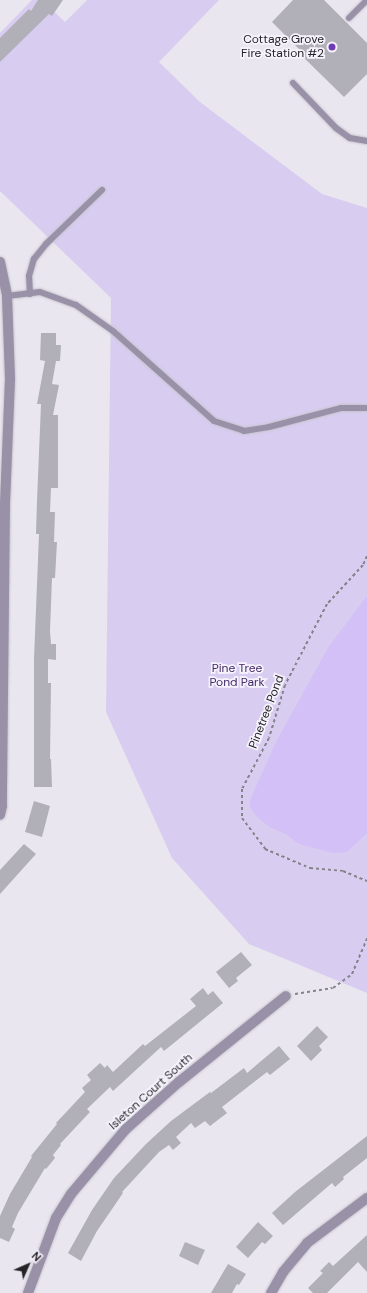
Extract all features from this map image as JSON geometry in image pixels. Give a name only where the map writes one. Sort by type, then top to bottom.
[{"type":"street","points":[[0,262],[10,379],[5,502],[2,806],[0,815]]},
{"type":"street","name":"Isleton Court South","points":[[28,1293],[56,1218],[71,1194],[126,1129],[179,1082],[286,996]]},
{"type":"street","points":[[271,1293],[283,1272],[307,1243],[367,1198]]},
{"type":"lane","points":[[349,18],[367,0]]},
{"type":"lane","points":[[293,83],[336,128],[350,138],[367,140]]},
{"type":"lane","points":[[30,294],[30,276],[34,259],[46,244],[102,190]]},
{"type":"lane","points":[[4,297],[40,292],[76,305],[113,331],[214,421],[244,431],[269,427],[341,408],[367,408]]},
{"type":"path","name":"Pinetree Pond","points":[[367,556],[363,565],[327,604],[285,685],[269,738],[242,789],[242,818],[265,849],[310,868],[343,871],[367,881]]},
{"type":"path","points":[[286,996],[333,988],[352,974],[367,938]]},
{"type":"green space","name":"Pine Tree Pond Park","points":[[32,0],[42,0],[65,22],[87,0],[219,0],[159,62],[200,102],[322,194],[367,208],[367,993],[249,944],[172,858],[106,712],[111,298],[0,191],[0,33]]},
{"type":"shaded area","points":[[367,596],[367,833],[347,852],[333,853],[299,844],[287,835],[268,826],[256,816],[250,807],[250,800],[277,740],[329,646]]},
{"type":"building","points":[[38,0],[63,0],[52,16],[49,14],[0,62],[0,38],[29,9],[31,11]]},
{"type":"building","name":"Cottage Grove Fire Station #2","points":[[293,0],[324,0],[367,43],[367,74],[344,97],[299,53],[301,51],[272,22]]},
{"type":"building","points":[[41,333],[56,333],[56,345],[61,345],[60,361],[56,361],[52,384],[59,385],[53,415],[58,415],[58,488],[51,488],[50,512],[55,512],[54,542],[57,542],[55,578],[52,578],[50,631],[51,644],[56,644],[56,660],[48,659],[48,683],[51,683],[50,759],[52,787],[34,787],[34,659],[39,534],[36,534],[41,404],[37,404],[45,361],[40,360]]},
{"type":"building","points":[[34,801],[50,806],[42,837],[25,832]]},
{"type":"building","points":[[24,844],[36,854],[0,894],[0,870]]},
{"type":"building","points":[[241,952],[252,965],[236,978],[238,981],[229,988],[216,972]]},
{"type":"building","points":[[203,988],[208,995],[213,991],[223,1003],[164,1051],[161,1047],[113,1091],[110,1087],[87,1109],[90,1112],[60,1144],[61,1145],[53,1155],[55,1158],[46,1169],[45,1168],[18,1213],[12,1227],[15,1229],[9,1242],[0,1238],[0,1216],[10,1194],[32,1157],[31,1156],[57,1124],[56,1123],[85,1092],[82,1088],[91,1080],[87,1075],[100,1063],[105,1068],[107,1065],[113,1072],[143,1044],[145,1046],[196,1006],[190,999]]},
{"type":"building","points":[[317,1026],[328,1037],[319,1046],[322,1050],[311,1061],[297,1046]]},
{"type":"building","points":[[279,1046],[290,1059],[270,1075],[267,1072],[222,1107],[227,1113],[210,1126],[205,1121],[195,1128],[191,1123],[176,1137],[181,1143],[173,1150],[169,1145],[159,1152],[122,1192],[123,1193],[97,1231],[81,1261],[68,1253],[92,1210],[114,1178],[146,1144],[171,1121],[210,1092],[211,1093],[244,1068],[247,1073]]},
{"type":"building","points":[[367,1136],[367,1158],[343,1177],[344,1179],[335,1187],[332,1183],[283,1225],[272,1213],[295,1192]]},
{"type":"building","points":[[258,1222],[273,1236],[265,1244],[262,1242],[248,1258],[236,1247]]},
{"type":"building","points":[[367,1235],[367,1272],[358,1262],[327,1293],[313,1293],[308,1288],[323,1273],[320,1271],[329,1262],[333,1266]]},
{"type":"building","points":[[185,1242],[205,1250],[198,1265],[179,1256]]},
{"type":"building","points":[[228,1264],[246,1274],[239,1285],[237,1284],[232,1293],[211,1293]]},
{"type":"place","name":"Cottage Grove Fire Station #2","points":[[332,47]]}]
